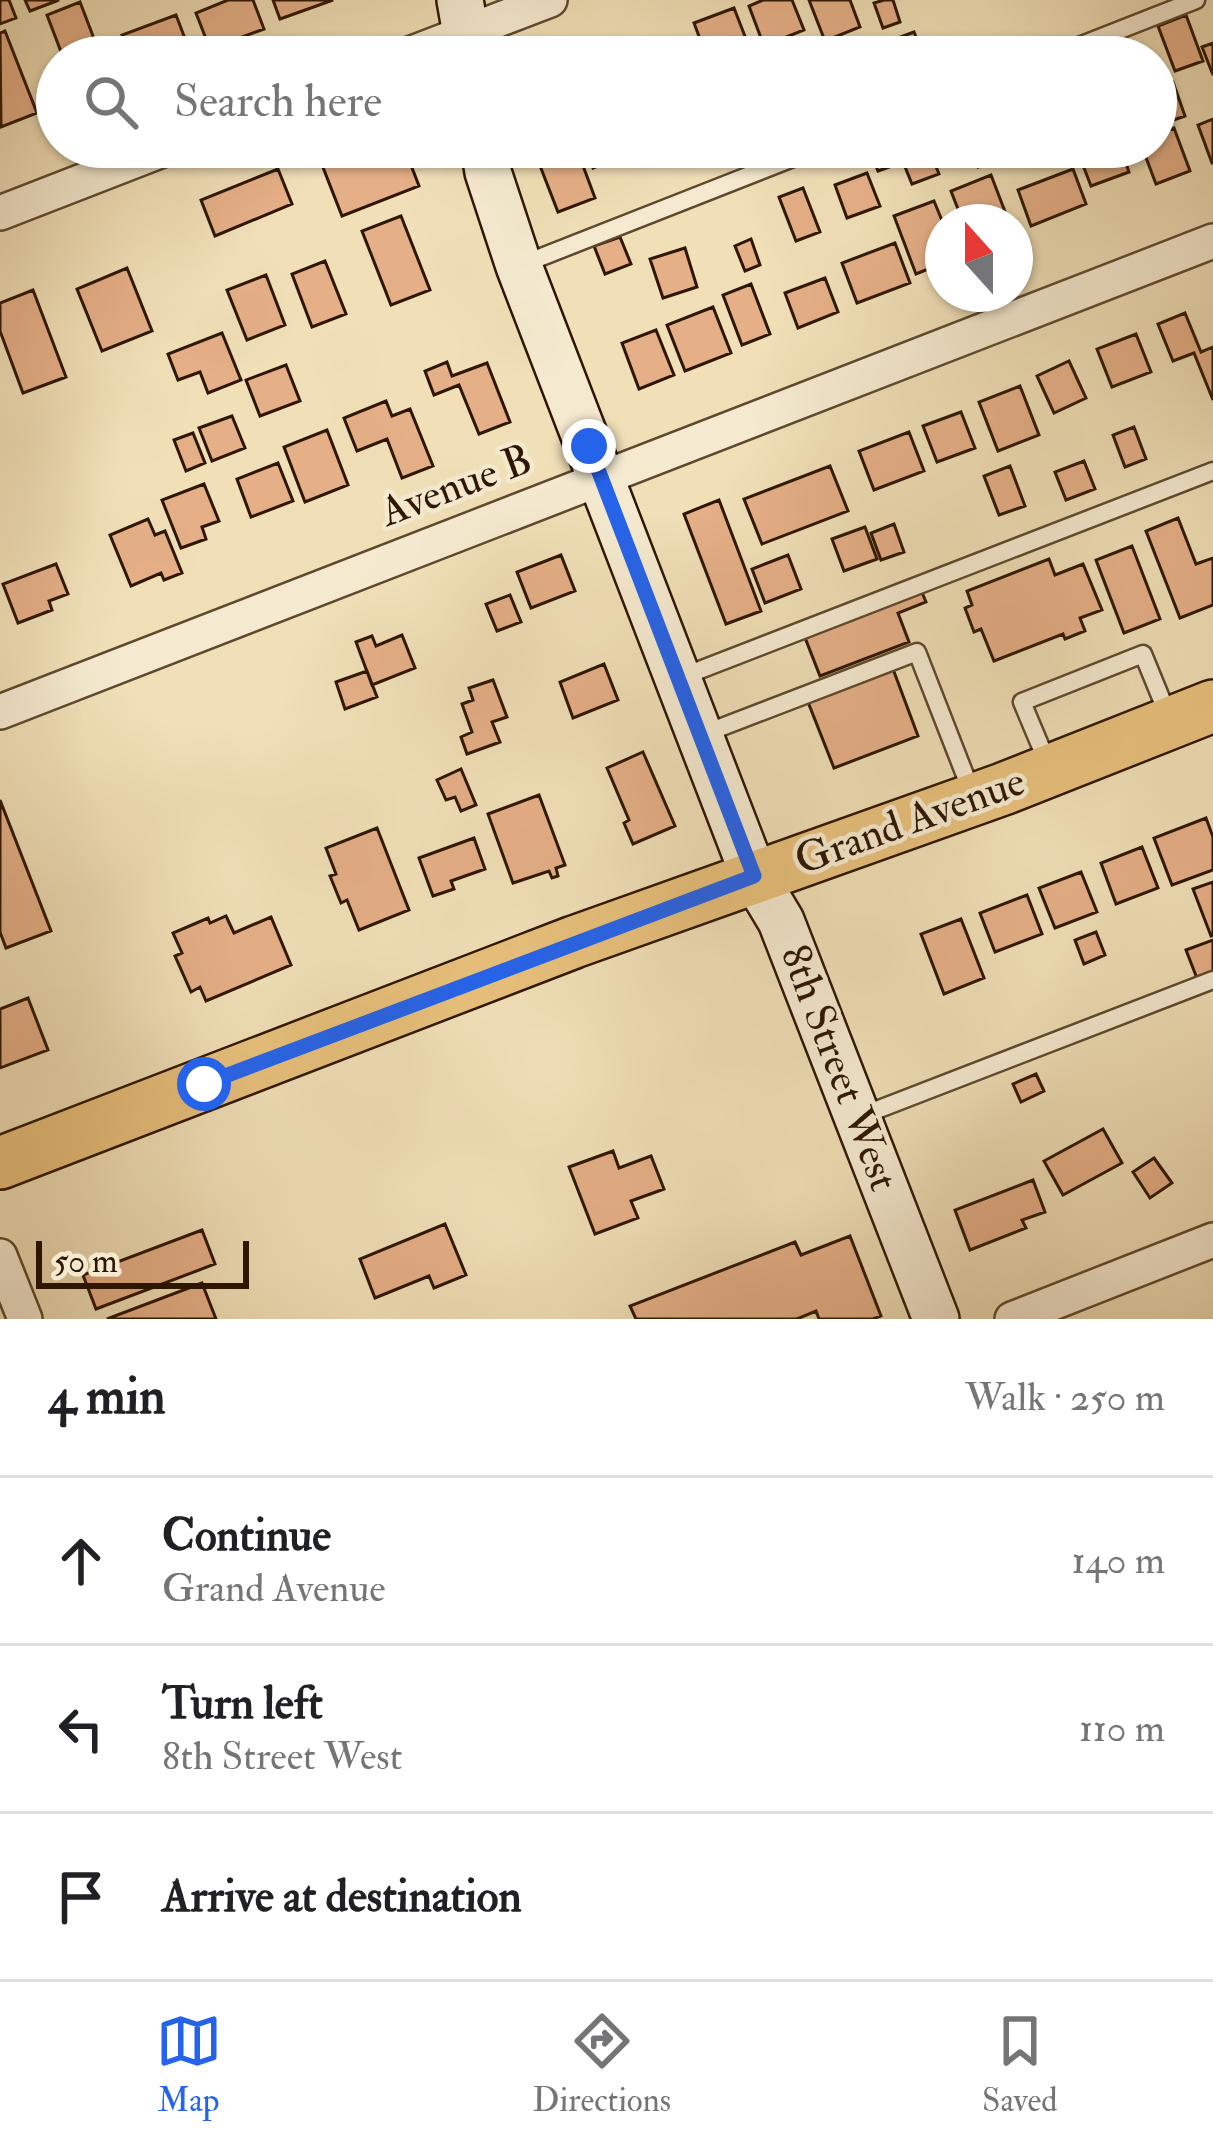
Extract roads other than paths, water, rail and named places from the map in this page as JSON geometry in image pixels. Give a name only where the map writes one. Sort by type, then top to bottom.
[{"type":"main road","name":"Grand Avenue","points":[[0,1163],[1192,714]]},
{"type":"street","points":[[465,30],[550,0]]},
{"type":"street","points":[[0,213],[116,168]]},
{"type":"street","name":"8th Street West","points":[[487,168],[519,266],[699,735],[754,876],[781,921],[936,1319]]},
{"type":"street","name":"Avenue B","points":[[0,712],[1213,241]]},
{"type":"street","points":[[1012,1319],[1213,1240]]},
{"type":"street","points":[[0,1256],[25,1319]]},
{"type":"lane","points":[[1104,36],[1196,0]]},
{"type":"lane","points":[[519,266],[768,168]]},
{"type":"lane","points":[[678,679],[1213,471]]},
{"type":"lane","points":[[699,735],[916,652],[975,799]]},
{"type":"lane","points":[[1051,770],[1022,702],[1143,654],[1192,714]]},
{"type":"lane","points":[[858,1118],[1213,980]]}]
